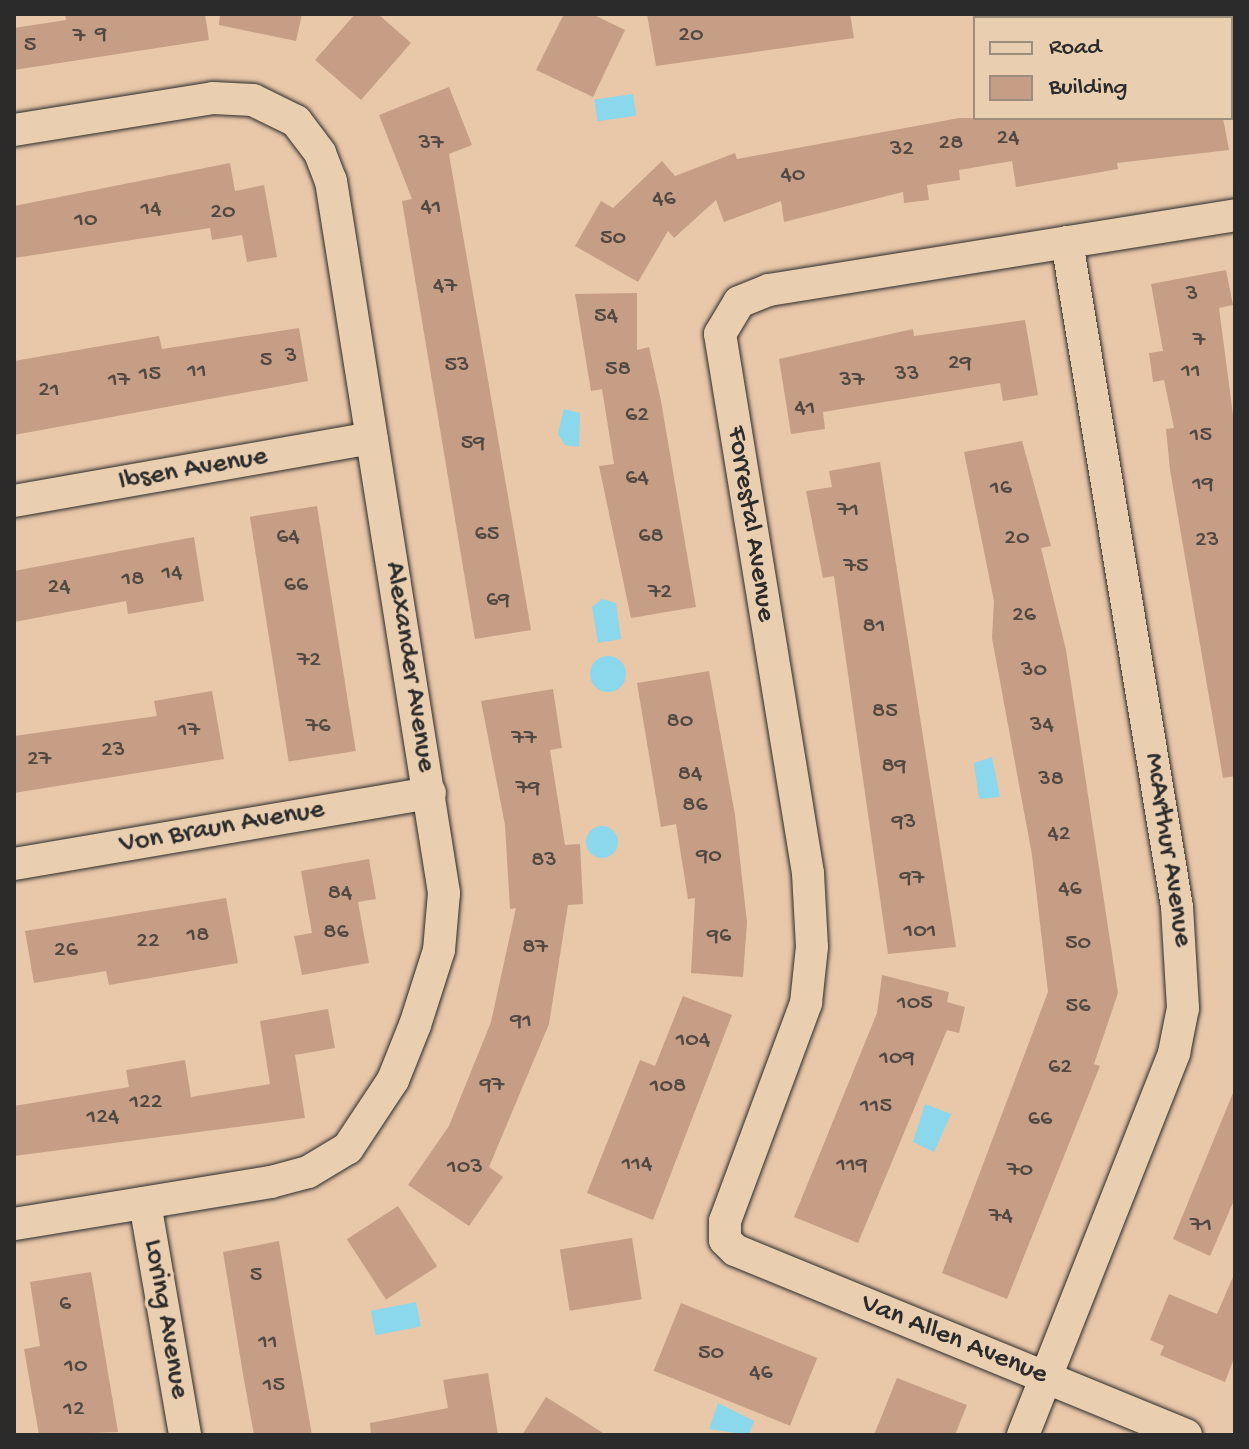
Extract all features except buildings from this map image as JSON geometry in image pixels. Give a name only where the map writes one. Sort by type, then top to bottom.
[{"type":"street","name":"Alexander Avenue","points":[[14,130],[213,98],[253,100],[296,121],[331,181],[444,893],[439,950],[393,1080],[362,1132],[308,1172],[14,1224]]},
{"type":"street","name":"Forrestal Avenue","points":[[725,1240],[725,1221],[806,1003],[812,947],[808,873],[722,354],[725,316],[769,290],[1235,215]]},
{"type":"street","name":"McArthur Avenue","points":[[1023,1435],[1174,1053],[1183,1008],[1177,907],[1067,242]]},
{"type":"street","name":"Ibsen Avenue","points":[[14,501],[371,438]]},
{"type":"street","name":"Von Braun Avenue","points":[[14,864],[430,793]]},
{"type":"street","name":"Loring Avenue","points":[[145,1203],[185,1435]]},
{"type":"street","name":"Van Allen Avenue","points":[[725,1240],[1046,1379],[1186,1435]]},
{"type":"water","points":[[633,94],[636,116],[597,121],[594,99]]},
{"type":"water","points":[[564,409],[580,413],[579,447],[565,445],[558,434]]},
{"type":"water","points":[[602,599],[616,603],[621,639],[598,643],[592,607]]},
{"type":"water","points":[[608,656],[620,662],[626,674],[620,686],[608,692],[596,686],[590,674],[596,662]]},
{"type":"water","points":[[992,757],[1000,797],[979,799],[974,763]]},
{"type":"water","points":[[602,826],[613,831],[618,842],[613,853],[602,858],[591,853],[586,842],[591,831]]},
{"type":"water","points":[[925,1104],[951,1114],[934,1152],[913,1142]]},
{"type":"water","points":[[416,1302],[421,1327],[376,1335],[371,1311]]},
{"type":"water","points":[[718,1403],[754,1421],[749,1435],[709,1429]]}]
